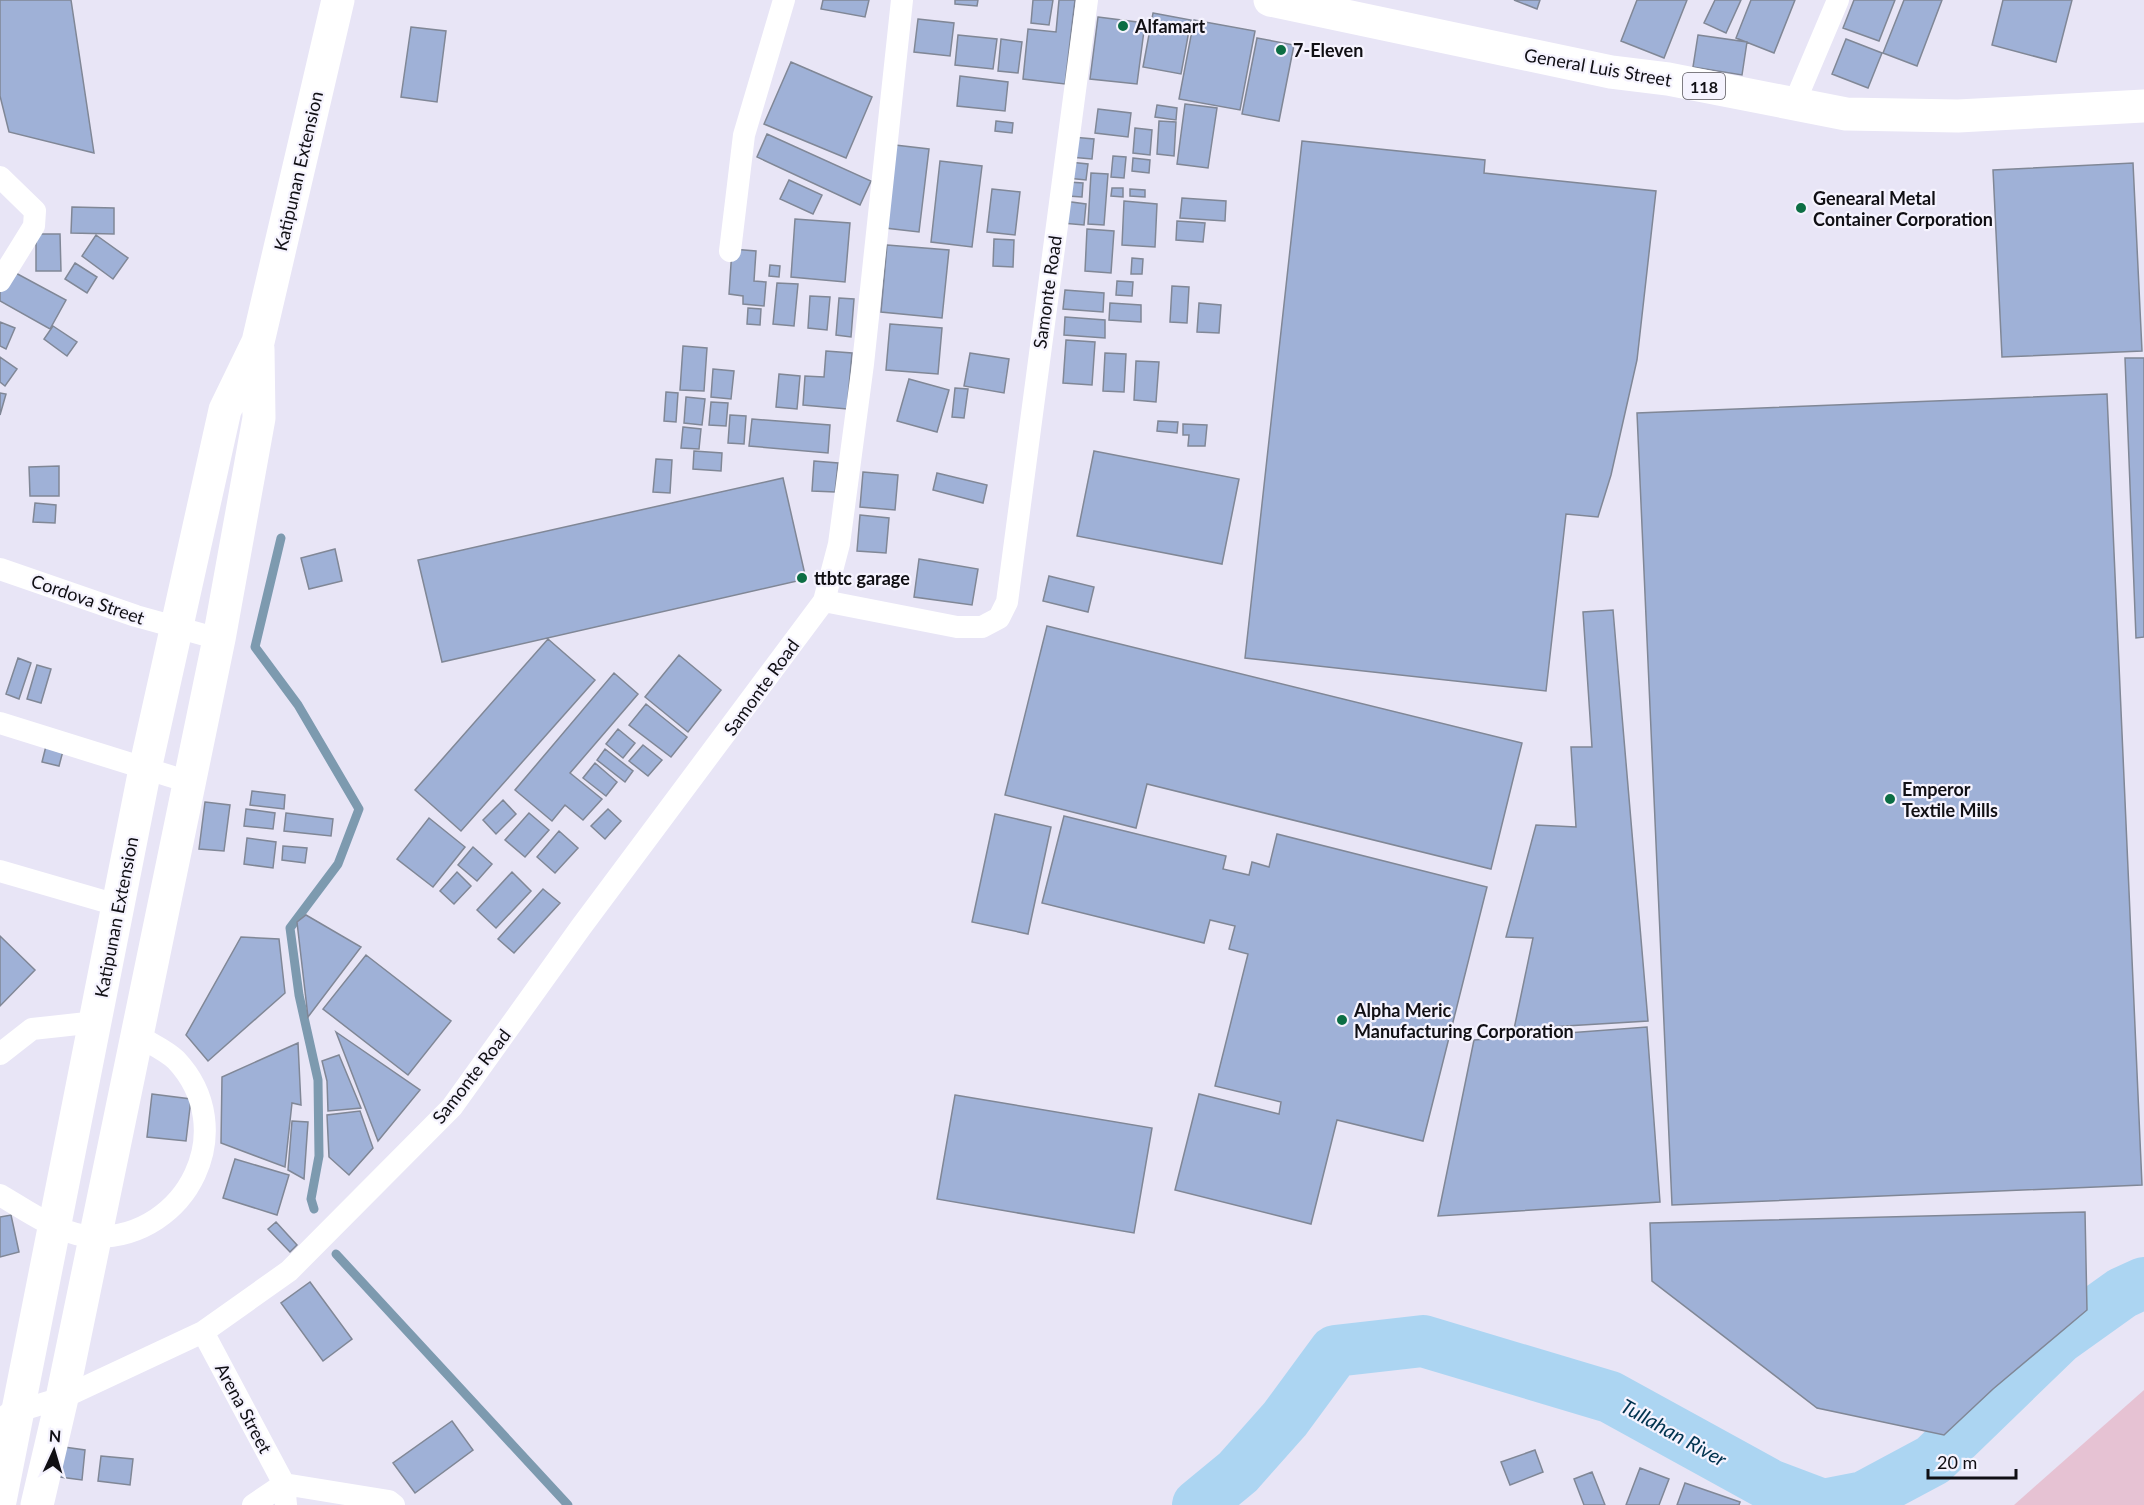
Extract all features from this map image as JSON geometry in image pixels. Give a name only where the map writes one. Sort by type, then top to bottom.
[{"type":"main road","name":"Katipunan Extension","points":[[0,1501],[10,1413],[55,1227],[145,769],[225,410],[258,342],[338,0]]},
{"type":"main road","name":"General Luis Street","points":[[1270,0],[1349,9],[1611,72],[1668,79],[1846,114],[1888,117],[1958,116],[2144,105]]},
{"type":"main road","name":"Katipunan Extension","points":[[37,1505],[62,1398],[219,639],[259,418],[258,342]]},
{"type":"street","points":[[730,251],[744,135],[784,0]]},
{"type":"street","name":"Samonte Road","points":[[10,1413],[62,1398],[203,1332],[289,1271],[452,1107],[581,927],[824,600],[839,544],[863,364],[902,0]]},
{"type":"street","name":"Samonte Road","points":[[824,600],[957,627],[982,627],[999,618],[1007,602],[1087,0]]},
{"type":"street","points":[[1794,104],[1838,0]]},
{"type":"street","points":[[0,177],[35,211],[34,226],[0,281]]},
{"type":"street","name":"Cordova Street","points":[[0,569],[136,616],[219,639]]},
{"type":"street","points":[[0,723],[189,782]]},
{"type":"street","points":[[0,871],[117,905]]},
{"type":"street","points":[[0,1054],[32,1029],[96,1022]]},
{"type":"street","points":[[0,1195],[55,1227],[95,1237],[139,1230],[173,1208],[197,1174],[206,1134],[198,1093],[175,1059],[137,1035]]},
{"type":"street","name":"Arena Street","points":[[203,1332],[285,1495]]},
{"type":"street","points":[[253,1505],[285,1495],[389,1501],[394,1505]]},
{"type":"shaded area","points":[[2144,1390],[2144,1505],[2014,1505]]},
{"type":"building","points":[[0,0],[71,0],[94,153],[9,132],[0,96]]},
{"type":"building","points":[[823,0],[869,0],[865,17],[821,9]]},
{"type":"building","points":[[955,0],[978,0],[977,6],[955,4]]},
{"type":"building","points":[[1033,0],[1053,0],[1049,25],[1031,23]]},
{"type":"building","points":[[1059,0],[1075,0],[1065,84],[1023,79],[1028,29],[1056,32]]},
{"type":"building","points":[[1514,0],[1540,0],[1537,9]]},
{"type":"building","points":[[1637,0],[1687,0],[1664,58],[1621,41]]},
{"type":"building","points":[[1715,0],[1741,0],[1726,33],[1704,23]]},
{"type":"building","points":[[1751,0],[1795,0],[1774,53],[1736,38]]},
{"type":"building","points":[[1854,0],[1895,0],[1879,41],[1843,28]]},
{"type":"building","points":[[1904,0],[1942,0],[1917,66],[1883,53]]},
{"type":"building","points":[[2003,0],[2072,0],[2056,62],[1992,45]]},
{"type":"building","points":[[1153,13],[1191,20],[1181,74],[1143,67]]},
{"type":"building","points":[[1098,17],[1145,23],[1137,84],[1090,79]]},
{"type":"building","points":[[918,19],[954,23],[950,56],[914,52]]},
{"type":"building","points":[[1194,20],[1255,31],[1240,110],[1179,99]]},
{"type":"building","points":[[411,27],[446,31],[437,102],[401,97]]},
{"type":"building","points":[[958,35],[997,39],[993,69],[955,65]]},
{"type":"building","points":[[1698,35],[1747,42],[1742,75],[1693,67]]},
{"type":"building","points":[[1257,38],[1294,45],[1279,121],[1242,114]]},
{"type":"building","points":[[1001,39],[1022,42],[1018,73],[998,71]]},
{"type":"building","points":[[1846,39],[1882,53],[1868,88],[1832,74]]},
{"type":"building","points":[[791,62],[872,97],[846,158],[764,124]]},
{"type":"building","points":[[960,76],[1008,82],[1005,111],[957,106]]},
{"type":"building","points":[[1185,104],[1217,108],[1208,168],[1177,164]]},
{"type":"building","points":[[1157,105],[1177,108],[1176,120],[1155,117]]},
{"type":"building","points":[[1098,109],[1131,113],[1128,137],[1095,133]]},
{"type":"building","points":[[996,121],[1013,123],[1012,133],[995,131]]},
{"type":"building","points":[[1159,121],[1176,122],[1174,156],[1157,154]]},
{"type":"building","points":[[1135,128],[1152,130],[1150,155],[1133,153]]},
{"type":"building","points":[[767,134],[871,181],[860,205],[757,157]]},
{"type":"building","points":[[1072,137],[1094,139],[1092,159],[1070,157]]},
{"type":"building","points":[[1302,141],[1485,160],[1484,173],[1656,191],[1637,360],[1611,475],[1598,517],[1566,514],[1546,691],[1245,658]]},
{"type":"building","points":[[895,145],[929,149],[919,232],[885,228]]},
{"type":"building","points":[[1113,156],[1126,157],[1124,178],[1111,177]]},
{"type":"building","points":[[1133,158],[1150,160],[1149,173],[1132,171]]},
{"type":"building","points":[[940,161],[982,166],[972,247],[931,242]]},
{"type":"building","points":[[1069,162],[1088,164],[1086,180],[1067,178]]},
{"type":"building","points":[[2133,163],[2142,351],[2002,357],[1993,170]]},
{"type":"building","points":[[1091,173],[1108,174],[1104,225],[1088,224]]},
{"type":"building","points":[[789,180],[822,195],[813,214],[780,199]]},
{"type":"building","points":[[1068,182],[1083,183],[1082,197],[1068,196]]},
{"type":"building","points":[[1112,188],[1123,188],[1123,197],[1111,196]]},
{"type":"building","points":[[992,189],[1020,192],[1015,235],[987,232]]},
{"type":"building","points":[[1130,189],[1145,190],[1145,197],[1130,196]]},
{"type":"building","points":[[1182,198],[1226,201],[1225,221],[1180,218]]},
{"type":"building","points":[[1064,201],[1086,204],[1084,225],[1062,223]]},
{"type":"building","points":[[1124,201],[1157,204],[1155,247],[1122,245]]},
{"type":"building","points":[[72,207],[114,208],[114,234],[71,233]]},
{"type":"building","points":[[795,219],[850,223],[845,282],[791,277]]},
{"type":"building","points":[[1177,221],[1205,223],[1203,242],[1176,240]]},
{"type":"building","points":[[1087,229],[1114,231],[1111,273],[1085,271]]},
{"type":"building","points":[[36,234],[60,234],[61,271],[36,271]]},
{"type":"building","points":[[96,235],[128,258],[113,279],[82,256]]},
{"type":"building","points":[[994,239],[1014,240],[1013,267],[993,266]]},
{"type":"building","points":[[887,245],[949,250],[942,318],[881,312]]},
{"type":"building","points":[[732,249],[756,251],[754,281],[766,282],[764,306],[743,304],[743,296],[729,294]]},
{"type":"building","points":[[1132,258],[1143,259],[1142,274],[1131,274]]},
{"type":"building","points":[[75,263],[97,277],[87,293],[65,279]]},
{"type":"building","points":[[770,265],[780,266],[779,277],[769,276]]},
{"type":"building","points":[[12,271],[66,300],[50,329],[0,301],[0,291]]},
{"type":"building","points":[[1117,281],[1133,282],[1132,296],[1116,295]]},
{"type":"building","points":[[777,283],[798,284],[794,326],[773,324]]},
{"type":"building","points":[[1172,286],[1189,287],[1187,323],[1170,322]]},
{"type":"building","points":[[1065,290],[1104,293],[1103,312],[1063,309]]},
{"type":"building","points":[[810,296],[830,297],[827,330],[808,328]]},
{"type":"building","points":[[839,298],[854,299],[851,337],[836,335]]},
{"type":"building","points":[[1110,303],[1141,305],[1141,322],[1109,320]]},
{"type":"building","points":[[1199,303],[1221,305],[1219,333],[1197,332]]},
{"type":"building","points":[[748,308],[761,309],[760,325],[747,324]]},
{"type":"building","points":[[1065,317],[1105,320],[1105,338],[1064,335]]},
{"type":"building","points":[[0,322],[15,328],[6,349],[0,346]]},
{"type":"building","points":[[890,324],[942,328],[938,374],[886,370]]},
{"type":"building","points":[[53,326],[77,342],[67,356],[44,339]]},
{"type":"building","points":[[1066,340],[1095,342],[1092,385],[1063,383]]},
{"type":"building","points":[[683,346],[707,348],[704,391],[680,390]]},
{"type":"building","points":[[826,351],[852,353],[847,409],[803,405],[805,376],[824,377]]},
{"type":"building","points":[[970,353],[1009,359],[1004,393],[964,386]]},
{"type":"building","points":[[1105,353],[1126,354],[1124,392],[1103,391]]},
{"type":"building","points":[[0,357],[17,369],[5,386],[0,382]]},
{"type":"building","points":[[2125,358],[2144,358],[2144,637],[2136,638]]},
{"type":"building","points":[[1136,361],[1159,362],[1156,402],[1134,400]]},
{"type":"building","points":[[713,369],[734,371],[731,399],[711,397]]},
{"type":"building","points":[[779,374],[800,376],[797,409],[776,407]]},
{"type":"building","points":[[909,379],[949,390],[937,432],[897,421]]},
{"type":"building","points":[[955,388],[968,389],[964,418],[952,417]]},
{"type":"building","points":[[666,392],[678,393],[676,422],[664,421]]},
{"type":"building","points":[[0,393],[6,394],[0,415]]},
{"type":"building","name":"Emperor Textile Mills","points":[[2107,394],[2142,1185],[1672,1205],[1637,413]]},
{"type":"building","points":[[686,397],[705,399],[702,425],[684,423]]},
{"type":"building","points":[[711,402],[728,403],[726,426],[709,425]]},
{"type":"building","points":[[730,415],[746,416],[744,444],[728,443]]},
{"type":"building","points":[[752,419],[830,425],[828,453],[749,446]]},
{"type":"building","points":[[1158,421],[1178,422],[1177,433],[1157,431]]},
{"type":"building","points":[[1183,424],[1207,425],[1205,446],[1188,446],[1189,435],[1183,435]]},
{"type":"building","points":[[683,427],[701,429],[699,449],[681,448]]},
{"type":"building","points":[[694,451],[722,453],[721,471],[693,469]]},
{"type":"building","points":[[1094,451],[1239,479],[1222,564],[1077,536]]},
{"type":"building","points":[[656,459],[672,460],[670,493],[653,492]]},
{"type":"building","points":[[814,461],[838,463],[835,492],[812,491]]},
{"type":"building","points":[[59,466],[59,496],[30,496],[29,467]]},
{"type":"building","points":[[863,472],[898,475],[895,510],[860,507]]},
{"type":"building","points":[[937,473],[987,485],[983,503],[933,490]]},
{"type":"building","points":[[783,478],[806,579],[442,662],[418,560]]},
{"type":"building","points":[[35,503],[56,505],[55,523],[33,522]]},
{"type":"building","points":[[860,515],[889,518],[886,553],[857,551]]},
{"type":"building","points":[[335,549],[342,581],[309,589],[301,558]]},
{"type":"building","points":[[919,559],[978,569],[972,605],[914,597]]},
{"type":"building","points":[[1049,576],[1094,587],[1088,612],[1043,601]]},
{"type":"building","points":[[1613,610],[1648,1021],[1514,1029],[1533,938],[1506,937],[1536,825],[1576,827],[1571,747],[1592,747],[1583,612]]},
{"type":"building","points":[[1047,626],[1522,743],[1491,869],[1147,784],[1136,828],[1005,795]]},
{"type":"building","points":[[548,639],[595,680],[461,831],[415,790]]},
{"type":"building","points":[[679,655],[721,690],[688,732],[645,697]]},
{"type":"building","points":[[18,658],[31,663],[19,699],[6,694]]},
{"type":"building","points":[[37,665],[51,669],[41,703],[27,699]]},
{"type":"building","points":[[614,673],[638,694],[570,773],[602,799],[583,820],[565,805],[552,821],[515,790]]},
{"type":"building","points":[[646,704],[687,737],[671,757],[629,725]]},
{"type":"building","points":[[618,729],[635,743],[623,758],[606,744]]},
{"type":"building","points":[[643,745],[662,760],[648,776],[629,761]]},
{"type":"building","points":[[46,746],[63,751],[59,766],[42,762]]},
{"type":"building","points":[[605,749],[633,771],[625,782],[597,760]]},
{"type":"building","points":[[595,763],[617,782],[606,796],[583,778]]},
{"type":"building","points":[[252,791],[285,795],[284,809],[250,805]]},
{"type":"building","points":[[503,800],[516,814],[496,834],[483,820]]},
{"type":"building","points":[[205,802],[230,805],[224,851],[199,849]]},
{"type":"building","points":[[246,809],[275,813],[273,829],[244,826]]},
{"type":"building","points":[[608,809],[621,821],[605,839],[591,826]]},
{"type":"building","points":[[286,813],[333,819],[331,836],[284,831]]},
{"type":"building","points":[[529,813],[549,830],[525,857],[505,840]]},
{"type":"building","points":[[995,814],[1051,827],[1028,934],[972,922]]},
{"type":"building","name":"Alpha Meric Manufacturing Corporation","points":[[1064,816],[1226,856],[1223,869],[1249,875],[1252,862],[1269,867],[1277,834],[1487,887],[1423,1141],[1337,1120],[1311,1224],[1175,1190],[1199,1094],[1279,1114],[1281,1102],[1215,1086],[1248,954],[1229,949],[1235,926],[1210,920],[1204,943],[1042,903]]},
{"type":"building","points":[[429,818],[465,847],[433,887],[397,859]]},
{"type":"building","points":[[559,831],[578,848],[555,873],[537,857]]},
{"type":"building","points":[[247,838],[276,842],[273,868],[244,864]]},
{"type":"building","points":[[283,846],[307,848],[305,863],[282,860]]},
{"type":"building","points":[[473,847],[492,864],[477,881],[458,865]]},
{"type":"building","points":[[457,872],[471,886],[454,904],[440,891]]},
{"type":"building","points":[[512,872],[531,891],[496,928],[477,910]]},
{"type":"building","points":[[543,889],[560,903],[514,953],[498,939]]},
{"type":"building","points":[[306,915],[361,947],[308,1017],[297,922]]},
{"type":"building","points":[[0,936],[35,970],[0,1006]]},
{"type":"building","points":[[241,937],[279,939],[285,993],[208,1061],[186,1035]]},
{"type":"building","points":[[366,955],[451,1021],[408,1075],[323,1009]]},
{"type":"building","points":[[1647,1027],[1660,1202],[1438,1216],[1474,1040]]},
{"type":"building","points":[[336,1032],[420,1090],[378,1141]]},
{"type":"building","points":[[298,1043],[301,1105],[292,1103],[285,1167],[221,1143],[222,1077]]},
{"type":"building","points":[[339,1055],[361,1108],[328,1111],[327,1081],[322,1061]]},
{"type":"building","points":[[152,1094],[191,1099],[186,1141],[147,1137]]},
{"type":"building","points":[[955,1095],[1152,1128],[1134,1233],[937,1199]]},
{"type":"building","points":[[360,1111],[373,1148],[349,1175],[329,1157],[327,1115]]},
{"type":"building","points":[[292,1121],[308,1122],[304,1179],[288,1170]]},
{"type":"building","points":[[235,1159],[289,1175],[277,1215],[223,1198]]},
{"type":"building","points":[[2085,1212],[2087,1310],[1993,1389],[1944,1435],[1817,1408],[1652,1281],[1650,1223]]},
{"type":"building","points":[[11,1215],[19,1252],[0,1257],[0,1217]]},
{"type":"building","points":[[276,1222],[297,1245],[290,1252],[268,1229]]},
{"type":"building","points":[[310,1282],[352,1339],[323,1361],[281,1303]]},
{"type":"building","points":[[452,1421],[473,1450],[415,1493],[393,1463]]},
{"type":"building","points":[[64,1447],[85,1450],[82,1480],[60,1477]]},
{"type":"building","points":[[1535,1450],[1543,1472],[1510,1485],[1501,1462]]},
{"type":"building","points":[[101,1456],[133,1459],[130,1485],[98,1481]]},
{"type":"building","points":[[1640,1468],[1669,1479],[1659,1505],[1626,1505]]},
{"type":"building","points":[[1592,1472],[1605,1505],[1584,1505],[1574,1479]]},
{"type":"building","points":[[1685,1483],[1740,1502],[1739,1505],[1677,1505]]},
{"type":"waterway","points":[[281,538],[255,647],[298,705],[359,809],[338,864],[290,928],[299,995],[318,1080],[319,1156],[311,1199],[314,1209]]},
{"type":"waterway","points":[[336,1254],[568,1505]]},
{"type":"waterway","name":"Tullahan River","points":[[1198,1505],[1238,1472],[1285,1419],[1335,1351],[1423,1341],[1610,1397],[1770,1485],[1823,1505],[1864,1497],[1933,1460],[2059,1338],[2122,1293],[2144,1283]]},
{"type":"place","name":"Alfamart","points":[[1123,26]]},
{"type":"place","name":"7-Eleven","points":[[1281,50]]},
{"type":"place","name":"Genearal Metal Container Corporation","points":[[1801,208]]},
{"type":"place","name":"ttbtc garage","points":[[802,578]]},
{"type":"place","name":"Emperor Textile Mills","points":[[1890,799]]},
{"type":"place","name":"Alpha Meric Manufacturing Corporation","points":[[1342,1020]]}]
